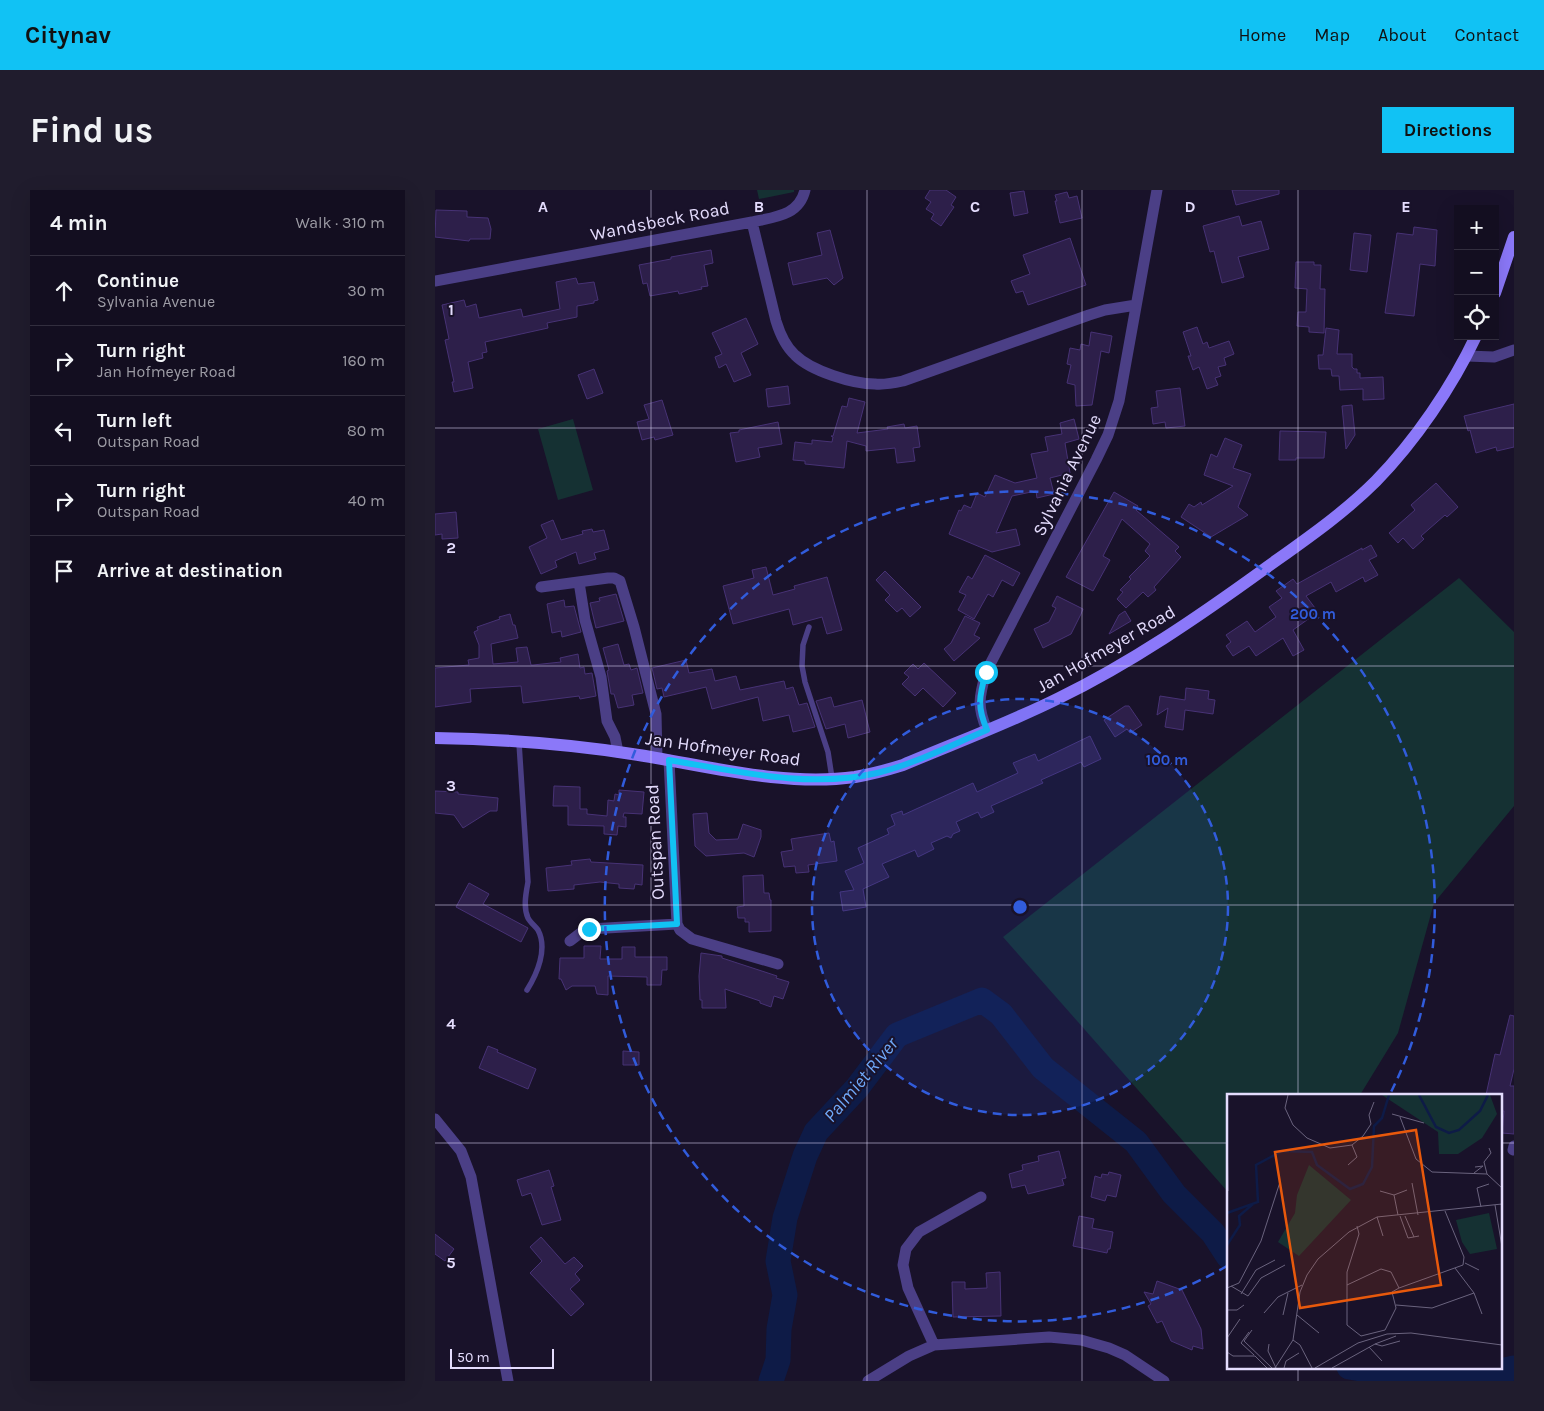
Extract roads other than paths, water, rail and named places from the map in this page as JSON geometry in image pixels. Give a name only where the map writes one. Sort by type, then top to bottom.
[{"type":"street","points":[[751,222],[791,211],[799,206],[805,190]]},
{"type":"street","name":"Sylvania Avenue","points":[[987,730],[979,706],[979,698],[986,672],[1096,460],[1108,435],[1119,401],[1157,190]]},
{"type":"street","name":"Wandsbeck Road","points":[[435,281],[751,222],[776,322],[787,346],[795,356],[819,370],[861,383],[875,384],[891,384],[903,381],[1089,315],[1105,310],[1136,305]]},
{"type":"street","points":[[1499,280],[1514,236]]},
{"type":"street","name":"Jan Hofmeyer Road","points":[[435,738],[618,752],[774,777],[854,777],[877,773],[903,765],[1058,699],[1141,653],[1229,595],[1319,530],[1374,483],[1396,459],[1422,426],[1467,356],[1474,340]]},
{"type":"street","points":[[1467,356],[1494,357],[1514,350]]},
{"type":"street","name":"Outspan Road","points":[[541,587],[614,578],[620,581],[656,714],[663,759],[677,924],[680,930],[692,940],[778,964]]},
{"type":"street","points":[[579,582],[585,620],[601,677],[607,721],[615,737],[618,752]]},
{"type":"street","name":"Outspan Road","points":[[570,941],[583,931],[589,929],[677,924]]},
{"type":"street","points":[[435,1119],[461,1151],[471,1177],[508,1381]]},
{"type":"street","points":[[934,1345],[908,1288],[903,1266],[906,1249],[919,1232],[981,1197]]},
{"type":"street","points":[[868,1381],[909,1356],[934,1345],[1049,1337],[1081,1340],[1103,1345],[1125,1355],[1164,1381]]},
{"type":"lane","points":[[809,627],[803,645],[802,666],[805,682],[828,752],[832,778]]},
{"type":"lane","points":[[519,743],[528,882],[525,901],[528,918],[538,931],[542,949],[535,977],[527,990]]},
{"type":"waterway","name":"Palmiet River","points":[[771,1381],[778,1360],[779,1329],[785,1295],[778,1261],[785,1218],[805,1156],[816,1132],[857,1088],[897,1035],[982,1000],[1001,1014],[1043,1068],[1136,1142],[1174,1194],[1213,1233],[1227,1254]]},
{"type":"waterway","name":"Palmiet River","points":[[1355,1368],[1374,1371],[1418,1370],[1461,1380],[1514,1368]]}]
